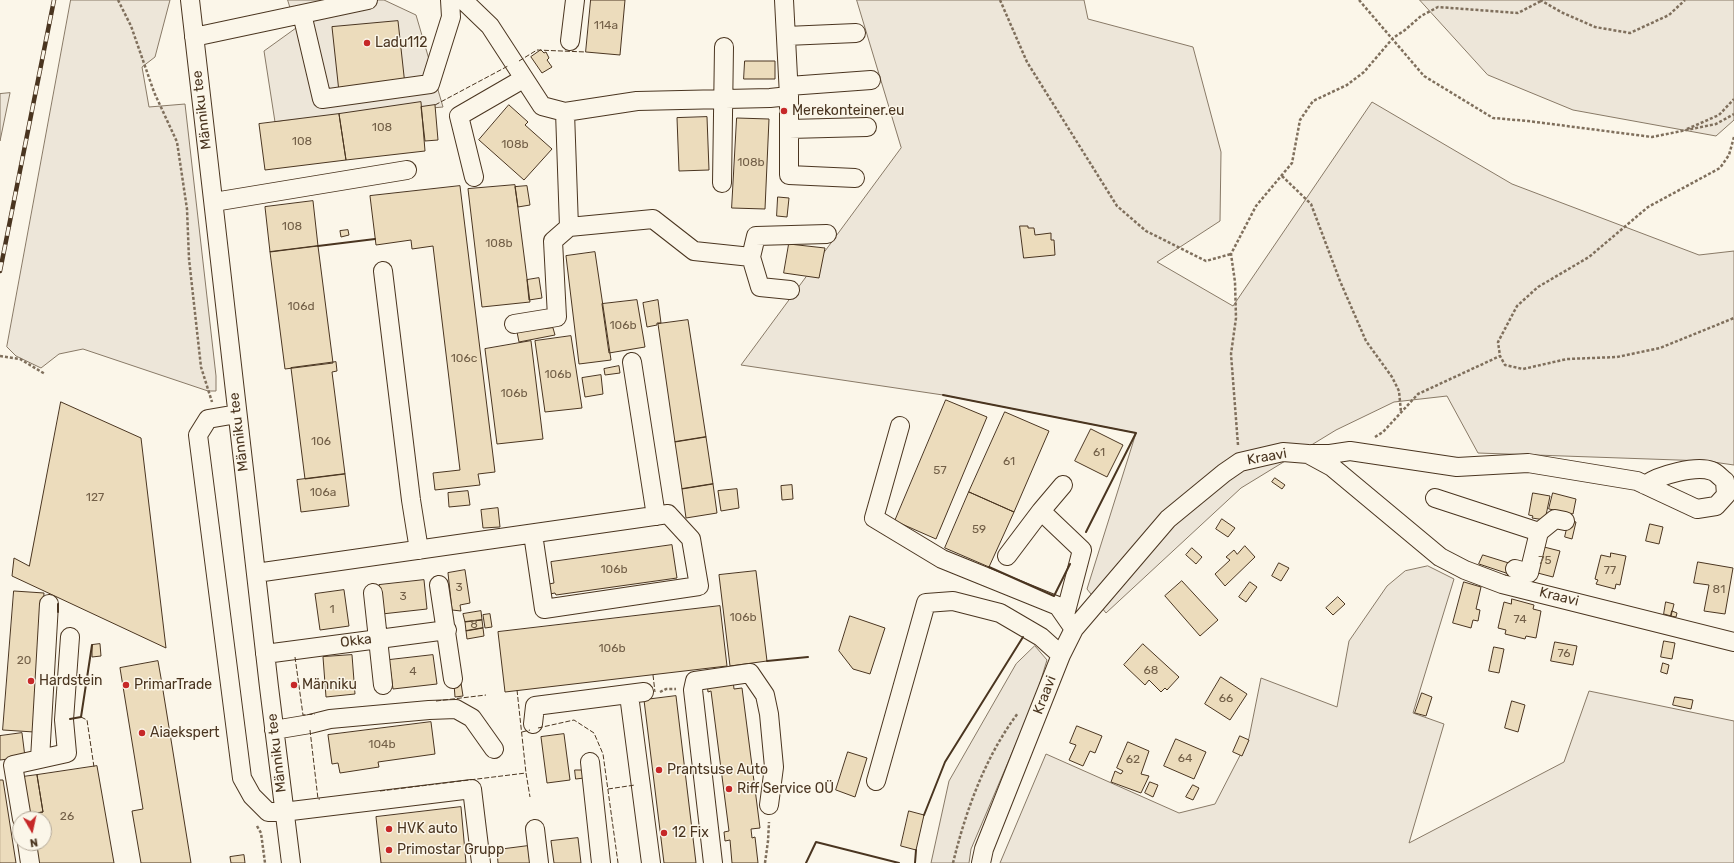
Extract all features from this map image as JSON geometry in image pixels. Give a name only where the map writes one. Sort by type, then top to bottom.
[{"type":"street","name":"Männiku tee","points":[[190,0],[265,654],[291,863]]},
{"type":"street","points":[[194,37],[368,0]]},
{"type":"street","points":[[302,14],[322,99],[430,84],[451,17],[450,0]]},
{"type":"street","points":[[463,0],[490,26],[523,79],[542,106],[565,112],[637,101],[724,99],[871,80]]},
{"type":"street","points":[[570,41],[575,0]]},
{"type":"street","points":[[784,0],[789,91],[789,175],[855,178]]},
{"type":"street","points":[[786,36],[856,33]]},
{"type":"street","points":[[722,183],[724,47]]},
{"type":"street","points":[[474,177],[459,116],[523,79]]},
{"type":"street","points":[[565,112],[569,227]]},
{"type":"street","points":[[789,129],[867,127]]},
{"type":"street","points":[[214,202],[407,170]]},
{"type":"street","points":[[514,324],[557,317],[553,241],[569,227],[653,218],[694,251],[751,257]]},
{"type":"street","points":[[790,290],[760,287],[751,257],[756,236],[827,234]]},
{"type":"street","points":[[383,271],[411,500],[419,550]]},
{"type":"street","points":[[632,362],[656,516]]},
{"type":"street","points":[[237,414],[212,418],[198,435],[242,778],[257,802],[268,812],[284,812],[472,789],[481,863]]},
{"type":"street","points":[[900,426],[874,518],[942,559],[1058,606],[1069,622]]},
{"type":"street","points":[[1308,454],[1330,454],[1350,451],[1457,467],[1528,463],[1636,481],[1645,485]]},
{"type":"street","name":"Kraavi","points":[[981,863],[984,849],[1061,655],[1069,622],[1168,519],[1224,473],[1240,462],[1283,452],[1308,454],[1332,467],[1440,557],[1465,570],[1502,584],[1734,642]]},
{"type":"street","points":[[1007,556],[1063,485]]},
{"type":"street","points":[[1435,498],[1539,532]]},
{"type":"street","points":[[1041,511],[1082,550],[1069,622]]},
{"type":"street","points":[[256,573],[668,514],[691,539],[699,586],[544,609],[533,534]]},
{"type":"street","points":[[1515,569],[1528,573],[1539,532],[1555,520],[1565,521]]},
{"type":"street","points":[[439,585],[447,630],[453,679]]},
{"type":"street","points":[[373,593],[383,685]]},
{"type":"street","points":[[876,781],[926,603],[953,601],[1000,613],[1041,637],[1061,655]]},
{"type":"street","points":[[40,758],[49,604]]},
{"type":"street","name":"Okka","points":[[265,654],[447,630]]},
{"type":"street","points":[[20,811],[6,766],[67,753],[64,720],[70,637]]},
{"type":"street","points":[[713,863],[692,690],[695,681],[750,673],[765,695],[769,714],[774,767],[769,805]]},
{"type":"street","points":[[533,724],[535,706],[636,694],[651,863]]},
{"type":"street","points":[[274,730],[330,719],[456,709],[472,718],[494,748]]},
{"type":"street","points":[[590,762],[600,863]]},
{"type":"street","points":[[535,829],[539,863]]},
{"type":"street","points":[[28,851],[30,863]]},
{"type":"path","points":[[118,0],[131,26],[154,92],[177,142],[187,209],[189,259],[201,367],[212,418]]},
{"type":"path","points":[[1000,0],[1027,62],[1117,206],[1146,231],[1206,261],[1231,254]]},
{"type":"path","points":[[1359,0],[1424,76],[1493,118],[1652,137],[1716,124],[1734,114]]},
{"type":"path","points":[[1240,462],[1234,415],[1231,354],[1236,318],[1235,282],[1231,254],[1256,206],[1292,163],[1300,120],[1313,101],[1347,84],[1364,72],[1393,38],[1421,16],[1438,7],[1518,12],[1540,0],[1563,13],[1596,26],[1630,33],[1668,15],[1685,0]]},
{"type":"path","points":[[1681,131],[1719,115],[1734,99]]},
{"type":"path","points":[[1734,137],[1729,155],[1720,168],[1648,207],[1589,257],[1538,286],[1517,306],[1498,342],[1500,356],[1505,365],[1523,369],[1567,359],[1617,357],[1660,348],[1734,318]]},
{"type":"path","points":[[1282,176],[1311,204],[1340,281],[1366,341],[1392,377],[1399,391],[1401,412]]},
{"type":"path","points":[[0,356],[20,359],[45,374]]},
{"type":"path","points":[[1350,451],[1383,432],[1418,394],[1500,356]]},
{"type":"path","points":[[636,694],[655,696],[666,689],[692,690]]},
{"type":"path","points":[[953,863],[960,835],[984,769],[1006,728],[1019,712]]},
{"type":"path","points":[[257,802],[252,815],[261,833],[265,863]]},
{"type":"path","points":[[765,863],[768,841],[769,805]]},
{"type":"shaded area","points":[[71,0],[170,0],[155,57],[142,67],[149,107],[185,104],[216,376],[216,391],[208,391],[83,349],[59,354],[41,368],[16,356],[7,347]]},
{"type":"shaded area","points":[[288,0],[384,0],[416,15],[443,107],[275,122],[264,51],[296,28]]},
{"type":"shaded area","points":[[857,0],[1084,0],[1088,19],[1193,47],[1221,152],[1220,221],[1157,262],[1233,306],[1372,102],[1512,184],[1699,255],[1734,251],[1734,465],[1706,461],[1478,453],[1447,396],[1394,402],[1336,430],[1241,488],[1106,613],[1087,589],[1136,433],[943,395],[741,365],[901,148]]},
{"type":"shaded area","points":[[1420,0],[1734,0],[1734,120],[1716,136],[1573,110],[1488,75]]},
{"type":"shaded area","points":[[10,93],[0,141],[0,94]]},
{"type":"shaded area","points":[[1428,566],[1454,579],[1413,713],[1444,724],[1409,843],[1564,762],[1589,691],[1734,721],[1734,863],[1000,863],[1046,754],[1179,813],[1215,804],[1249,738],[1261,678],[1337,707],[1349,641],[1387,586],[1405,571]]},
{"type":"shaded area","points":[[1035,646],[1047,660],[1035,699],[971,849],[969,863],[931,863],[949,781],[1016,664]]},
{"type":"building","points":[[591,0],[625,0],[620,55],[586,52]]},
{"type":"building","name":"Ladu112","points":[[398,21],[405,85],[339,92],[332,27]]},
{"type":"building","points":[[541,50],[544,53],[546,52],[549,58],[547,60],[552,67],[542,73],[531,57]]},
{"type":"building","points":[[745,61],[775,61],[775,79],[744,79]]},
{"type":"building","points":[[421,102],[425,151],[346,160],[339,114]]},
{"type":"building","points":[[435,105],[438,140],[425,141],[421,107]]},
{"type":"building","points":[[509,105],[528,122],[525,125],[552,149],[524,180],[479,140]]},
{"type":"building","points":[[339,114],[346,160],[265,170],[259,124]]},
{"type":"building","points":[[707,117],[709,170],[679,171],[677,118]]},
{"type":"building","points":[[737,118],[769,119],[765,209],[732,208]]},
{"type":"building","points":[[515,185],[530,302],[482,307],[468,189]]},
{"type":"building","points":[[460,186],[495,472],[478,474],[480,485],[435,490],[433,473],[460,470],[433,246],[412,249],[411,240],[376,245],[370,196]]},
{"type":"building","points":[[527,186],[530,205],[518,207],[515,187]]},
{"type":"building","points":[[778,197],[789,198],[787,217],[777,216]]},
{"type":"building","points":[[313,201],[318,246],[270,252],[265,207]]},
{"type":"building","points":[[1020,226],[1034,228],[1035,235],[1051,233],[1051,240],[1054,240],[1055,255],[1024,258]]},
{"type":"building","points":[[348,230],[349,235],[341,237],[340,231]]},
{"type":"building","points":[[789,244],[825,248],[819,278],[784,273]]},
{"type":"building","points":[[318,246],[333,363],[285,369],[270,252]]},
{"type":"building","points":[[595,252],[611,360],[579,364],[566,256]]},
{"type":"building","points":[[539,278],[542,298],[529,300],[527,280]]},
{"type":"building","points":[[637,300],[645,347],[609,353],[602,304]]},
{"type":"building","points":[[658,300],[661,323],[647,327],[643,303]]},
{"type":"building","points":[[688,320],[706,437],[675,442],[658,324]]},
{"type":"building","points":[[553,328],[555,335],[519,342],[517,332]]},
{"type":"building","points":[[571,336],[582,408],[545,412],[535,341]]},
{"type":"building","points":[[531,341],[543,439],[497,444],[485,349]]},
{"type":"building","points":[[336,362],[337,371],[332,372],[345,474],[305,479],[291,368]]},
{"type":"building","points":[[619,366],[620,373],[605,375],[604,369]]},
{"type":"building","points":[[601,375],[603,394],[585,397],[582,378]]},
{"type":"building","points":[[946,400],[987,417],[936,539],[895,521]]},
{"type":"building","points":[[61,402],[141,438],[166,648],[12,576],[14,558],[29,566]]},
{"type":"building","points":[[1005,412],[1049,431],[1014,512],[969,492]]},
{"type":"building","points":[[1091,429],[1123,445],[1107,477],[1075,461]]},
{"type":"building","points":[[706,437],[713,484],[682,489],[675,442]]},
{"type":"building","points":[[345,474],[349,506],[301,512],[297,480]]},
{"type":"building","points":[[1275,478],[1285,485],[1282,489],[1272,482]]},
{"type":"building","points":[[713,484],[717,513],[686,518],[682,489]]},
{"type":"building","points":[[792,485],[793,499],[782,500],[781,486]]},
{"type":"building","points":[[737,489],[739,508],[721,511],[718,491]]},
{"type":"building","points":[[468,491],[470,505],[449,507],[448,493]]},
{"type":"building","points":[[969,492],[1014,512],[989,567],[945,548]]},
{"type":"building","points":[[1533,493],[1550,496],[1545,520],[1532,518],[1533,516],[1529,515]]},
{"type":"building","points":[[1553,493],[1576,499],[1573,514],[1549,509]]},
{"type":"building","points":[[498,508],[500,527],[483,528],[481,510]]},
{"type":"building","points":[[1222,519],[1235,528],[1228,537],[1216,529]]},
{"type":"building","points":[[1569,520],[1576,522],[1572,539],[1565,537]]},
{"type":"building","points":[[1650,524],[1663,527],[1659,544],[1646,541]]},
{"type":"building","points":[[672,545],[677,578],[556,595],[555,593],[550,594],[549,584],[554,583],[551,562]]},
{"type":"building","points":[[1536,545],[1560,551],[1553,577],[1530,571]]},
{"type":"building","points":[[1245,546],[1255,557],[1225,586],[1215,574],[1230,560],[1226,557],[1234,550],[1237,554]]},
{"type":"building","points":[[1192,548],[1202,557],[1196,564],[1186,555]]},
{"type":"building","points":[[1611,553],[1626,556],[1620,585],[1616,584],[1615,589],[1596,584],[1598,580],[1595,579],[1601,555],[1610,557]]},
{"type":"building","points":[[1483,555],[1512,564],[1509,574],[1479,564]]},
{"type":"building","points":[[1698,562],[1733,568],[1725,614],[1704,611],[1709,585],[1694,583]]},
{"type":"building","points":[[1279,563],[1289,568],[1281,581],[1272,576]]},
{"type":"building","points":[[465,570],[470,603],[460,605],[461,611],[452,610],[448,573]]},
{"type":"building","points":[[756,571],[767,661],[730,666],[719,575]]},
{"type":"building","points":[[424,580],[427,609],[382,614],[379,585]]},
{"type":"building","points":[[1182,581],[1218,620],[1200,636],[1165,596]]},
{"type":"building","points":[[1250,582],[1257,587],[1246,602],[1239,597]]},
{"type":"building","points":[[1464,582],[1481,587],[1476,609],[1480,610],[1478,621],[1473,620],[1471,628],[1453,623]]},
{"type":"building","points":[[344,590],[349,626],[320,630],[315,594]]},
{"type":"building","points":[[14,591],[44,593],[34,732],[3,730]]},
{"type":"building","points":[[1338,597],[1345,604],[1333,615],[1326,608]]},
{"type":"building","points":[[1512,599],[1534,605],[1533,609],[1541,611],[1536,638],[1526,636],[1525,639],[1505,634],[1506,630],[1498,628],[1504,602],[1511,604]]},
{"type":"building","points":[[1666,602],[1674,604],[1671,616],[1664,614]]},
{"type":"building","points":[[720,606],[727,666],[505,692],[498,632]]},
{"type":"building","points":[[481,611],[482,620],[465,622],[463,614]]},
{"type":"building","points":[[1672,611],[1677,613],[1676,617],[1671,616]]},
{"type":"building","points":[[490,614],[492,627],[485,628],[483,615]]},
{"type":"building","points":[[850,616],[885,628],[870,674],[853,669],[839,651]]},
{"type":"building","points":[[482,620],[483,628],[466,631],[465,622]]},
{"type":"building","points":[[483,628],[484,636],[467,639],[466,631]]},
{"type":"building","points":[[1664,641],[1675,643],[1672,659],[1661,657]]},
{"type":"building","points":[[1555,642],[1577,646],[1573,665],[1551,661]]},
{"type":"building","points":[[100,644],[101,656],[92,657],[92,645]]},
{"type":"building","points":[[1143,644],[1179,677],[1167,690],[1165,688],[1161,692],[1149,680],[1145,685],[1124,665]]},
{"type":"building","points":[[1494,647],[1504,649],[1499,673],[1489,671]]},
{"type":"building","points":[[352,655],[355,694],[326,697],[323,657]]},
{"type":"building","points":[[433,655],[437,684],[393,689],[389,660]]},
{"type":"building","points":[[158,661],[191,863],[141,863],[132,811],[143,809],[120,668]]},
{"type":"building","points":[[1663,663],[1669,665],[1667,674],[1661,672]]},
{"type":"building","points":[[1221,677],[1247,694],[1230,720],[1205,704]]},
{"type":"building","points":[[733,680],[734,689],[742,688],[760,828],[751,829],[752,838],[755,837],[758,863],[732,863],[730,840],[725,841],[724,832],[729,831],[711,691],[708,692],[707,683]]},
{"type":"building","points":[[461,683],[463,696],[455,697],[454,684]]},
{"type":"building","points":[[1422,693],[1432,697],[1426,716],[1415,713]]},
{"type":"building","points":[[676,696],[696,863],[664,863],[644,700]]},
{"type":"building","points":[[1675,697],[1693,700],[1691,709],[1673,705]]},
{"type":"building","points":[[1512,701],[1525,705],[1518,732],[1505,728]]},
{"type":"building","points":[[431,722],[435,754],[378,762],[379,767],[340,773],[338,763],[332,764],[328,735]]},
{"type":"building","points":[[1077,726],[1102,736],[1095,753],[1090,751],[1083,766],[1069,760],[1076,745],[1070,743]]},
{"type":"building","points":[[22,733],[25,757],[0,760],[0,736]]},
{"type":"building","points":[[564,734],[570,780],[547,783],[541,737]]},
{"type":"building","points":[[1240,736],[1249,740],[1242,756],[1233,752]]},
{"type":"building","points":[[1176,739],[1206,752],[1194,779],[1164,766]]},
{"type":"building","points":[[1128,742],[1149,751],[1141,774],[1149,776],[1141,793],[1111,782],[1115,771],[1121,774],[1123,771],[1117,768]]},
{"type":"building","points":[[848,752],[867,758],[855,797],[836,790]]},
{"type":"building","points":[[97,766],[114,863],[37,863],[35,851],[52,851],[52,811],[43,811],[37,775]]},
{"type":"building","points":[[575,770],[583,770],[584,778],[576,779]]},
{"type":"building","points":[[37,775],[43,811],[28,811],[22,777]]},
{"type":"building","points":[[0,780],[3,780],[12,837],[12,851],[14,851],[16,863],[0,863]]},
{"type":"building","points":[[1150,782],[1158,785],[1153,797],[1145,793]]},
{"type":"building","points":[[1193,785],[1199,788],[1193,800],[1186,797]]},
{"type":"building","points":[[461,807],[466,863],[381,863],[376,817]]},
{"type":"building","points":[[909,811],[924,815],[916,850],[901,846]]},
{"type":"building","points":[[578,838],[581,863],[554,863],[551,841]]},
{"type":"building","points":[[528,846],[530,863],[498,863],[497,850]]},
{"type":"building","points":[[244,855],[245,863],[231,863],[230,857]]},
{"type":"railway","points":[[0,271],[54,0]]},
{"type":"fence","points":[[519,61],[537,50],[586,52]]},
{"type":"fence","points":[[435,105],[508,66]]},
{"type":"fence","points":[[295,657],[303,715],[315,714]]},
{"type":"fence","points":[[653,675],[655,692]]},
{"type":"fence","points":[[517,690],[526,773]]},
{"type":"fence","points":[[436,701],[486,695]]},
{"type":"fence","points":[[81,717],[87,720],[94,767]]},
{"type":"fence","points":[[538,728],[574,720],[594,733],[603,754],[618,863]]},
{"type":"fence","points":[[310,730],[318,799],[320,799]]},
{"type":"fence","points":[[522,732],[530,730]]},
{"type":"fence","points":[[380,791],[526,773],[530,797]]},
{"type":"fence","points":[[608,789],[635,785]]},
{"type":"wall","points":[[318,246],[375,239]]},
{"type":"wall","points":[[943,395],[1136,433],[1086,532]]},
{"type":"wall","points":[[989,567],[1054,596],[1070,564]]},
{"type":"wall","points":[[58,604],[58,612]]},
{"type":"wall","points":[[924,815],[945,762],[1023,637]]},
{"type":"wall","points":[[70,719],[81,717],[92,645]]},
{"type":"wall","points":[[767,661],[808,657]]},
{"type":"wall","points":[[806,863],[816,842],[899,863]]},
{"type":"wall","points":[[915,863],[916,850]]},
{"type":"place","name":"Ladu112","points":[[367,43]]},
{"type":"place","name":"Merekonteiner.eu","points":[[784,111]]},
{"type":"place","name":"Hardstein","points":[[31,681]]},
{"type":"place","name":"PrimarTrade","points":[[126,685]]},
{"type":"place","name":"Männiku","points":[[294,685]]},
{"type":"place","name":"Aiaekspert","points":[[142,733]]},
{"type":"place","name":"Prantsuse Auto","points":[[659,770]]},
{"type":"place","name":"Riff Service OÜ","points":[[729,789]]},
{"type":"place","name":"HVK auto","points":[[389,829]]},
{"type":"place","name":"12 Fix","points":[[664,833]]},
{"type":"place","name":"Primostar Grupp","points":[[389,850]]}]
